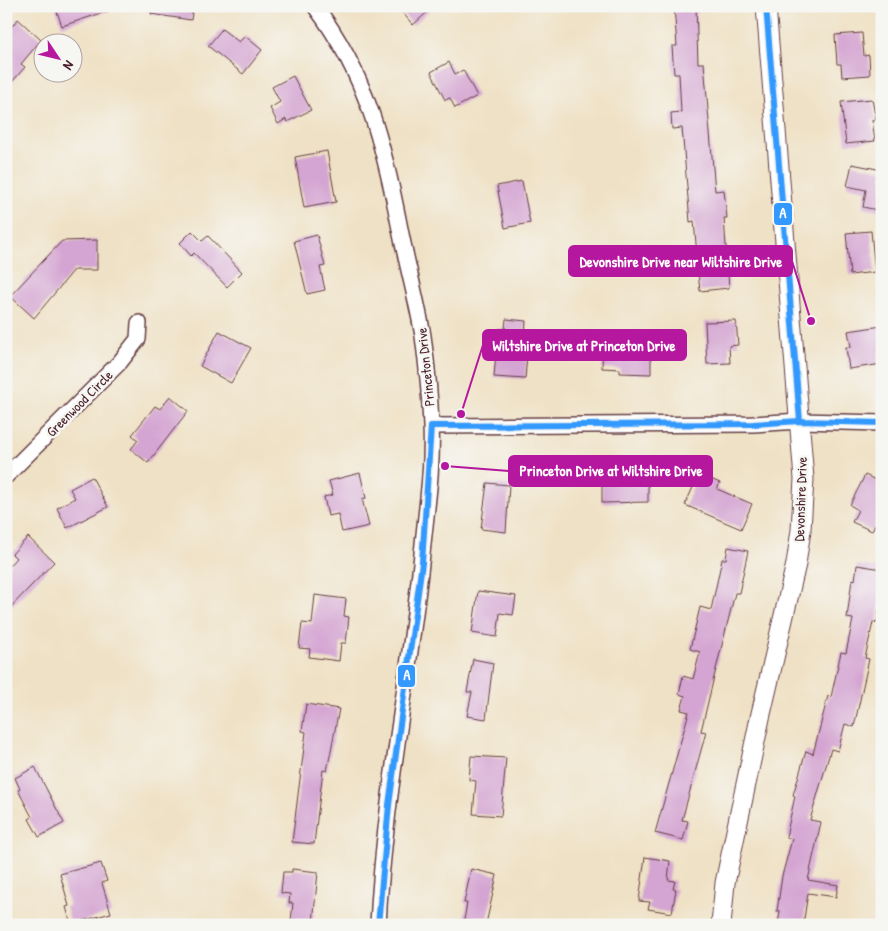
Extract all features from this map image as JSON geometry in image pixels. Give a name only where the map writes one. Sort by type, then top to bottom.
[{"type":"street","name":"Princeton Drive","points":[[315,6],[333,31],[369,102],[390,181],[423,336],[431,426],[429,486],[417,607],[392,775],[378,925]]},
{"type":"street","name":"Devonshire Drive","points":[[721,925],[725,883],[797,556],[804,479],[766,6]]},
{"type":"street","name":"Greenwood Circle","points":[[6,476],[120,362],[138,339],[139,323]]},
{"type":"street","points":[[431,426],[753,424],[800,421],[882,424]]},
{"type":"building","points":[[55,6],[114,6],[114,9],[62,26]]},
{"type":"building","points":[[152,6],[193,6],[191,20],[151,14]]},
{"type":"building","points":[[397,6],[434,6],[413,25]]},
{"type":"building","points":[[674,6],[696,6],[698,63],[704,63],[715,191],[724,190],[727,218],[724,218],[729,288],[700,291],[698,272],[689,273],[688,256],[697,255],[694,221],[690,222],[682,128],[672,129],[671,113],[681,112],[679,74],[674,74],[672,46],[677,46]]},
{"type":"building","points":[[18,19],[32,32],[32,51],[21,64],[25,67],[6,89],[6,33]]},
{"type":"building","points":[[222,29],[239,42],[245,36],[262,50],[243,74],[208,46]]},
{"type":"building","points":[[862,33],[864,56],[869,55],[870,75],[842,77],[841,64],[837,64],[835,35]]},
{"type":"building","points":[[449,62],[455,74],[463,70],[477,96],[455,108],[450,98],[445,100],[431,72]]},
{"type":"building","points":[[293,76],[311,110],[287,122],[286,119],[278,124],[270,108],[280,102],[272,87]]},
{"type":"building","points":[[872,99],[876,120],[872,120],[875,141],[846,144],[841,102]]},
{"type":"building","points":[[327,151],[336,202],[304,208],[295,157]]},
{"type":"building","points":[[852,164],[882,170],[882,211],[863,207],[866,190],[847,186]]},
{"type":"building","points":[[522,181],[530,223],[505,228],[497,186]]},
{"type":"building","points":[[192,231],[202,241],[208,236],[242,272],[227,287],[194,253],[191,256],[180,243]]},
{"type":"building","points":[[871,231],[875,272],[850,275],[846,233]]},
{"type":"building","points":[[317,235],[325,266],[320,267],[325,290],[307,294],[294,241]]},
{"type":"building","points":[[97,240],[97,270],[74,270],[34,318],[10,296],[62,241]]},
{"type":"building","points":[[506,319],[526,321],[524,355],[527,355],[525,379],[494,377],[498,329],[505,329]]},
{"type":"building","points":[[736,321],[738,345],[729,346],[730,363],[707,364],[705,322]]},
{"type":"building","points":[[882,326],[882,364],[849,369],[846,347],[851,347],[848,331]]},
{"type":"building","points":[[219,331],[251,348],[231,383],[200,366]]},
{"type":"building","points":[[603,341],[623,342],[623,348],[651,349],[651,374],[620,373],[620,369],[602,368]]},
{"type":"building","points":[[170,396],[188,411],[148,463],[131,449],[138,440],[132,435],[155,406],[160,409]]},
{"type":"building","points":[[360,473],[366,498],[362,499],[369,526],[342,532],[338,514],[328,516],[324,497],[333,495],[329,481]]},
{"type":"building","points":[[699,474],[720,483],[717,489],[752,504],[741,529],[685,505]]},
{"type":"building","points":[[865,475],[882,483],[882,510],[872,531],[852,522],[858,510],[850,505]]},
{"type":"building","points":[[92,477],[108,507],[67,528],[57,508],[75,498],[70,489]]},
{"type":"building","points":[[602,478],[648,478],[648,502],[602,503]]},
{"type":"building","points":[[487,483],[509,485],[506,532],[481,529]]},
{"type":"building","points":[[28,537],[54,562],[6,612],[6,569],[16,558],[12,554]]},
{"type":"building","points":[[728,547],[748,551],[739,593],[735,593],[701,731],[706,732],[682,820],[688,821],[683,840],[655,833],[689,712],[681,710],[685,696],[679,694],[683,676],[693,679],[700,652],[690,649],[700,607],[711,610],[722,559],[726,559]]},
{"type":"building","points":[[857,565],[882,569],[882,602],[880,602],[877,623],[873,622],[865,658],[869,659],[854,727],[845,724],[838,751],[831,749],[810,820],[821,822],[808,880],[838,885],[836,897],[808,893],[803,925],[778,925],[780,911],[777,911],[782,876],[792,839],[786,837],[795,796],[793,795],[806,751],[813,754],[828,696],[831,697],[841,652],[846,653],[853,619],[847,618],[852,579],[855,580]]},
{"type":"building","points":[[478,591],[516,596],[513,615],[500,613],[497,637],[472,633]]},
{"type":"building","points":[[315,595],[346,599],[344,616],[349,617],[346,643],[341,643],[339,661],[309,657],[310,649],[299,648],[302,623],[312,624]]},
{"type":"building","points":[[473,659],[493,663],[486,719],[467,716],[472,692],[467,692]]},
{"type":"building","points":[[306,704],[339,709],[327,771],[323,770],[314,844],[292,842],[306,732],[302,731]]},
{"type":"building","points":[[471,756],[506,758],[501,816],[473,814],[476,781],[469,780]]},
{"type":"building","points":[[35,767],[64,823],[39,837],[29,819],[32,817],[18,790],[20,789],[15,778]]},
{"type":"building","points":[[645,857],[670,861],[668,880],[675,881],[673,889],[676,889],[672,913],[648,909],[650,902],[639,901]]},
{"type":"building","points":[[101,863],[107,881],[102,883],[111,913],[71,924],[66,907],[69,906],[60,874]]},
{"type":"building","points":[[292,869],[318,872],[313,923],[291,921],[293,903],[289,903],[290,894],[281,893],[283,872],[292,872]]},
{"type":"building","points":[[471,869],[497,875],[486,924],[464,920],[467,903],[464,903]]},
{"type":"transit line","name":"A","points":[[766,6],[800,421]]},
{"type":"transit line","name":"A","points":[[431,426],[753,424],[800,421],[882,423]]},
{"type":"transit line","name":"A","points":[[378,925],[389,805],[422,563],[431,426]]},
{"type":"place","name":"Devonshire Drive near Wiltshire Drive","points":[[811,321]]},
{"type":"place","name":"Wiltshire Drive at Princeton Drive","points":[[461,414]]},
{"type":"place","name":"Princeton Drive at Wiltshire Drive","points":[[445,466]]}]
